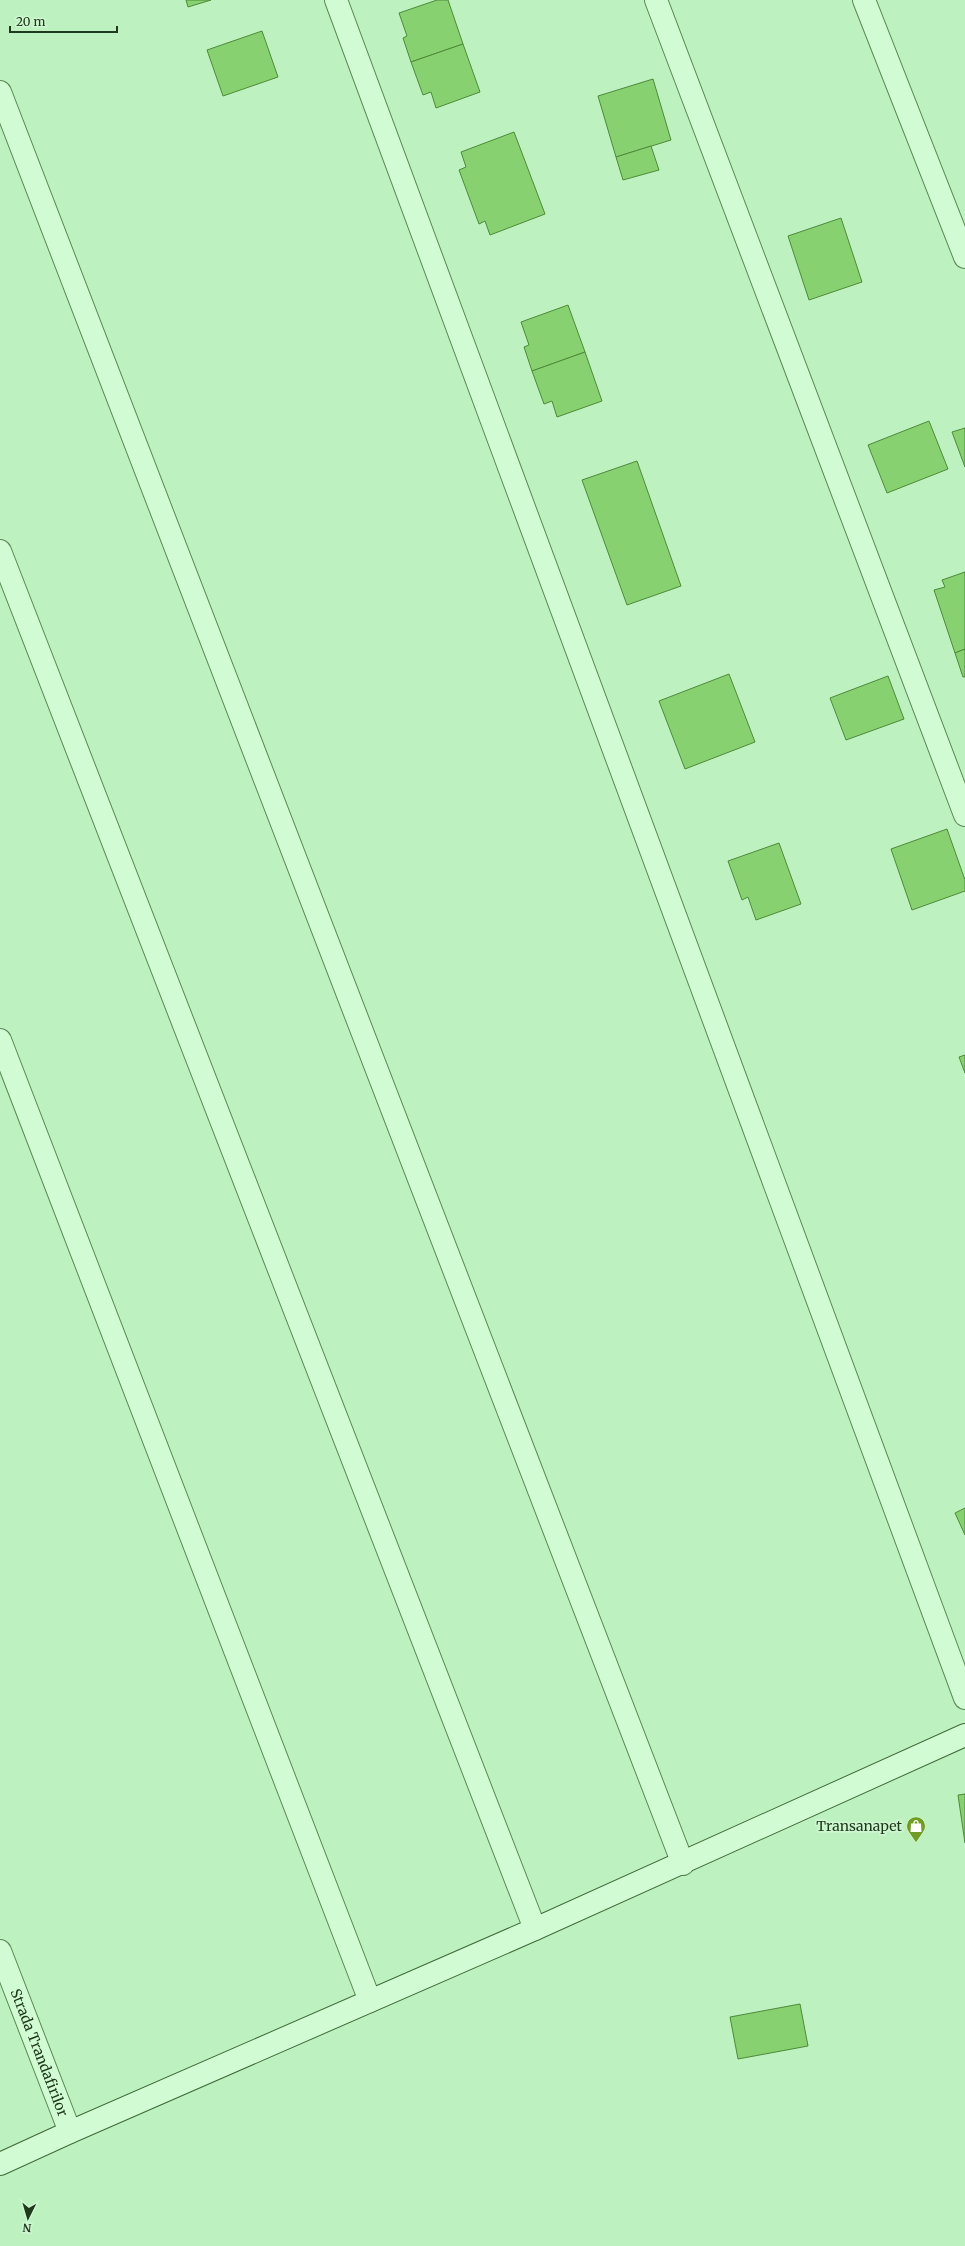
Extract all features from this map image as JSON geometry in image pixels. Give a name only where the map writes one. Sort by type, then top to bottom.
[{"type":"street","points":[[336,0],[965,1698]]},
{"type":"street","points":[[656,0],[965,815]]},
{"type":"street","points":[[864,0],[965,257]]},
{"type":"street","points":[[0,92],[683,1864]]},
{"type":"street","points":[[0,551],[535,1929]]},
{"type":"street","points":[[0,1040],[370,2001]]},
{"type":"street","points":[[0,2164],[683,1864],[965,1735]]},
{"type":"street","name":"Strada Trandafirilor","points":[[0,1951],[70,2132]]},
{"type":"building","points":[[186,0],[211,0],[188,7]]},
{"type":"building","points":[[437,0],[448,0],[463,44],[411,62],[403,38],[407,36],[399,13]]},
{"type":"building","points":[[262,31],[278,77],[223,96],[207,50]]},
{"type":"building","points":[[463,44],[480,92],[436,108],[431,92],[423,95],[411,62]]},
{"type":"building","points":[[653,79],[671,140],[616,157],[598,96]]},
{"type":"building","points":[[514,132],[545,214],[490,235],[485,221],[479,224],[459,170],[466,167],[461,152]]},
{"type":"building","points":[[651,146],[659,170],[623,180],[616,157]]},
{"type":"building","points":[[841,218],[862,282],[809,300],[788,236]]},
{"type":"building","points":[[568,305],[585,352],[532,371],[524,347],[529,345],[521,322]]},
{"type":"building","points":[[585,352],[602,401],[557,417],[552,401],[544,404],[532,371]]},
{"type":"building","points":[[929,421],[948,469],[887,493],[868,445]]},
{"type":"building","points":[[965,428],[965,467],[952,432]]},
{"type":"building","points":[[637,461],[681,586],[627,605],[582,480]]},
{"type":"building","points":[[965,572],[965,649],[955,653],[934,590],[945,587],[942,580]]},
{"type":"building","points":[[965,649],[965,677],[963,677],[955,653]]},
{"type":"building","points":[[729,674],[755,742],[685,769],[659,701]]},
{"type":"building","points":[[888,676],[904,719],[846,740],[830,698]]},
{"type":"building","points":[[947,829],[965,880],[965,891],[912,910],[891,849]]},
{"type":"building","points":[[779,843],[801,904],[756,920],[748,897],[742,900],[728,861]]},
{"type":"building","points":[[965,1055],[965,1073],[959,1057]]},
{"type":"building","points":[[965,1508],[965,1535],[955,1513]]},
{"type":"building","points":[[965,1794],[965,1843],[958,1795]]},
{"type":"building","points":[[800,2004],[808,2046],[738,2059],[730,2017]]},
{"type":"place","name":"Transanapet","points":[[916,1843]]}]
